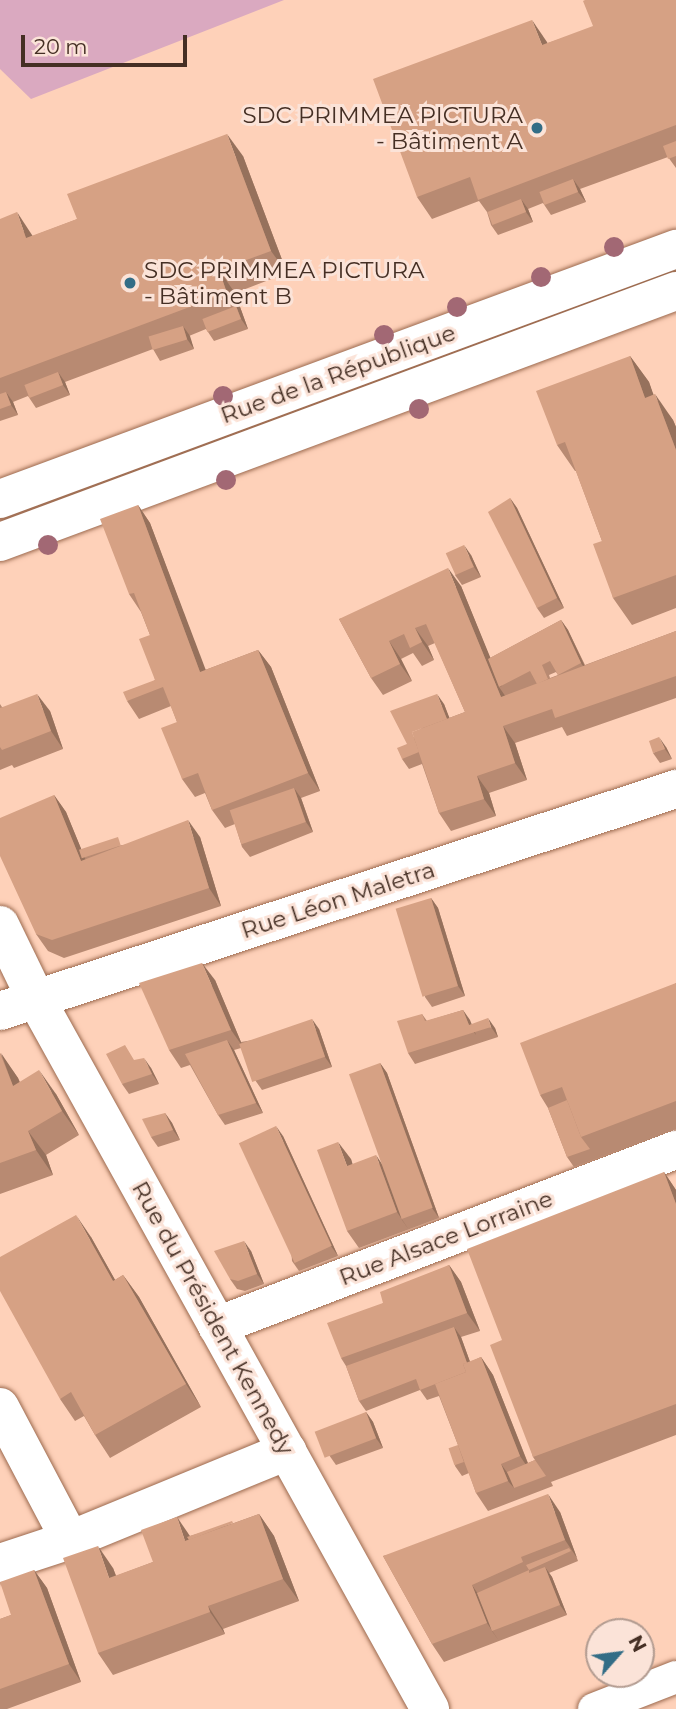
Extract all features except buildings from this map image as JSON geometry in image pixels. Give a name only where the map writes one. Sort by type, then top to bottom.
[{"type":"street","name":"Rue de la République","points":[[0,499],[676,248]]},
{"type":"street","name":"Rue de la République","points":[[0,542],[676,291]]},
{"type":"street","name":"Rue Léon Maletra","points":[[0,1011],[676,789]]},
{"type":"street","name":"Rue du Président Kennedy","points":[[0,925],[36,999],[430,1709]]},
{"type":"street","name":"Rue Alsace Lorraine","points":[[217,1325],[676,1150]]},
{"type":"street","points":[[0,1407],[70,1540]]},
{"type":"street","points":[[0,1563],[70,1540],[286,1451]]},
{"type":"lane","points":[[594,1709],[676,1677]]},
{"type":"shaded area","points":[[0,0],[284,0],[31,99],[0,69]]},
{"type":"place","name":"SDC PRIMMEA PICTURA - Bâtiment A","points":[[537,128]]},
{"type":"place","name":"SDC PRIMMEA PICTURA - Bâtiment B","points":[[130,283]]}]
